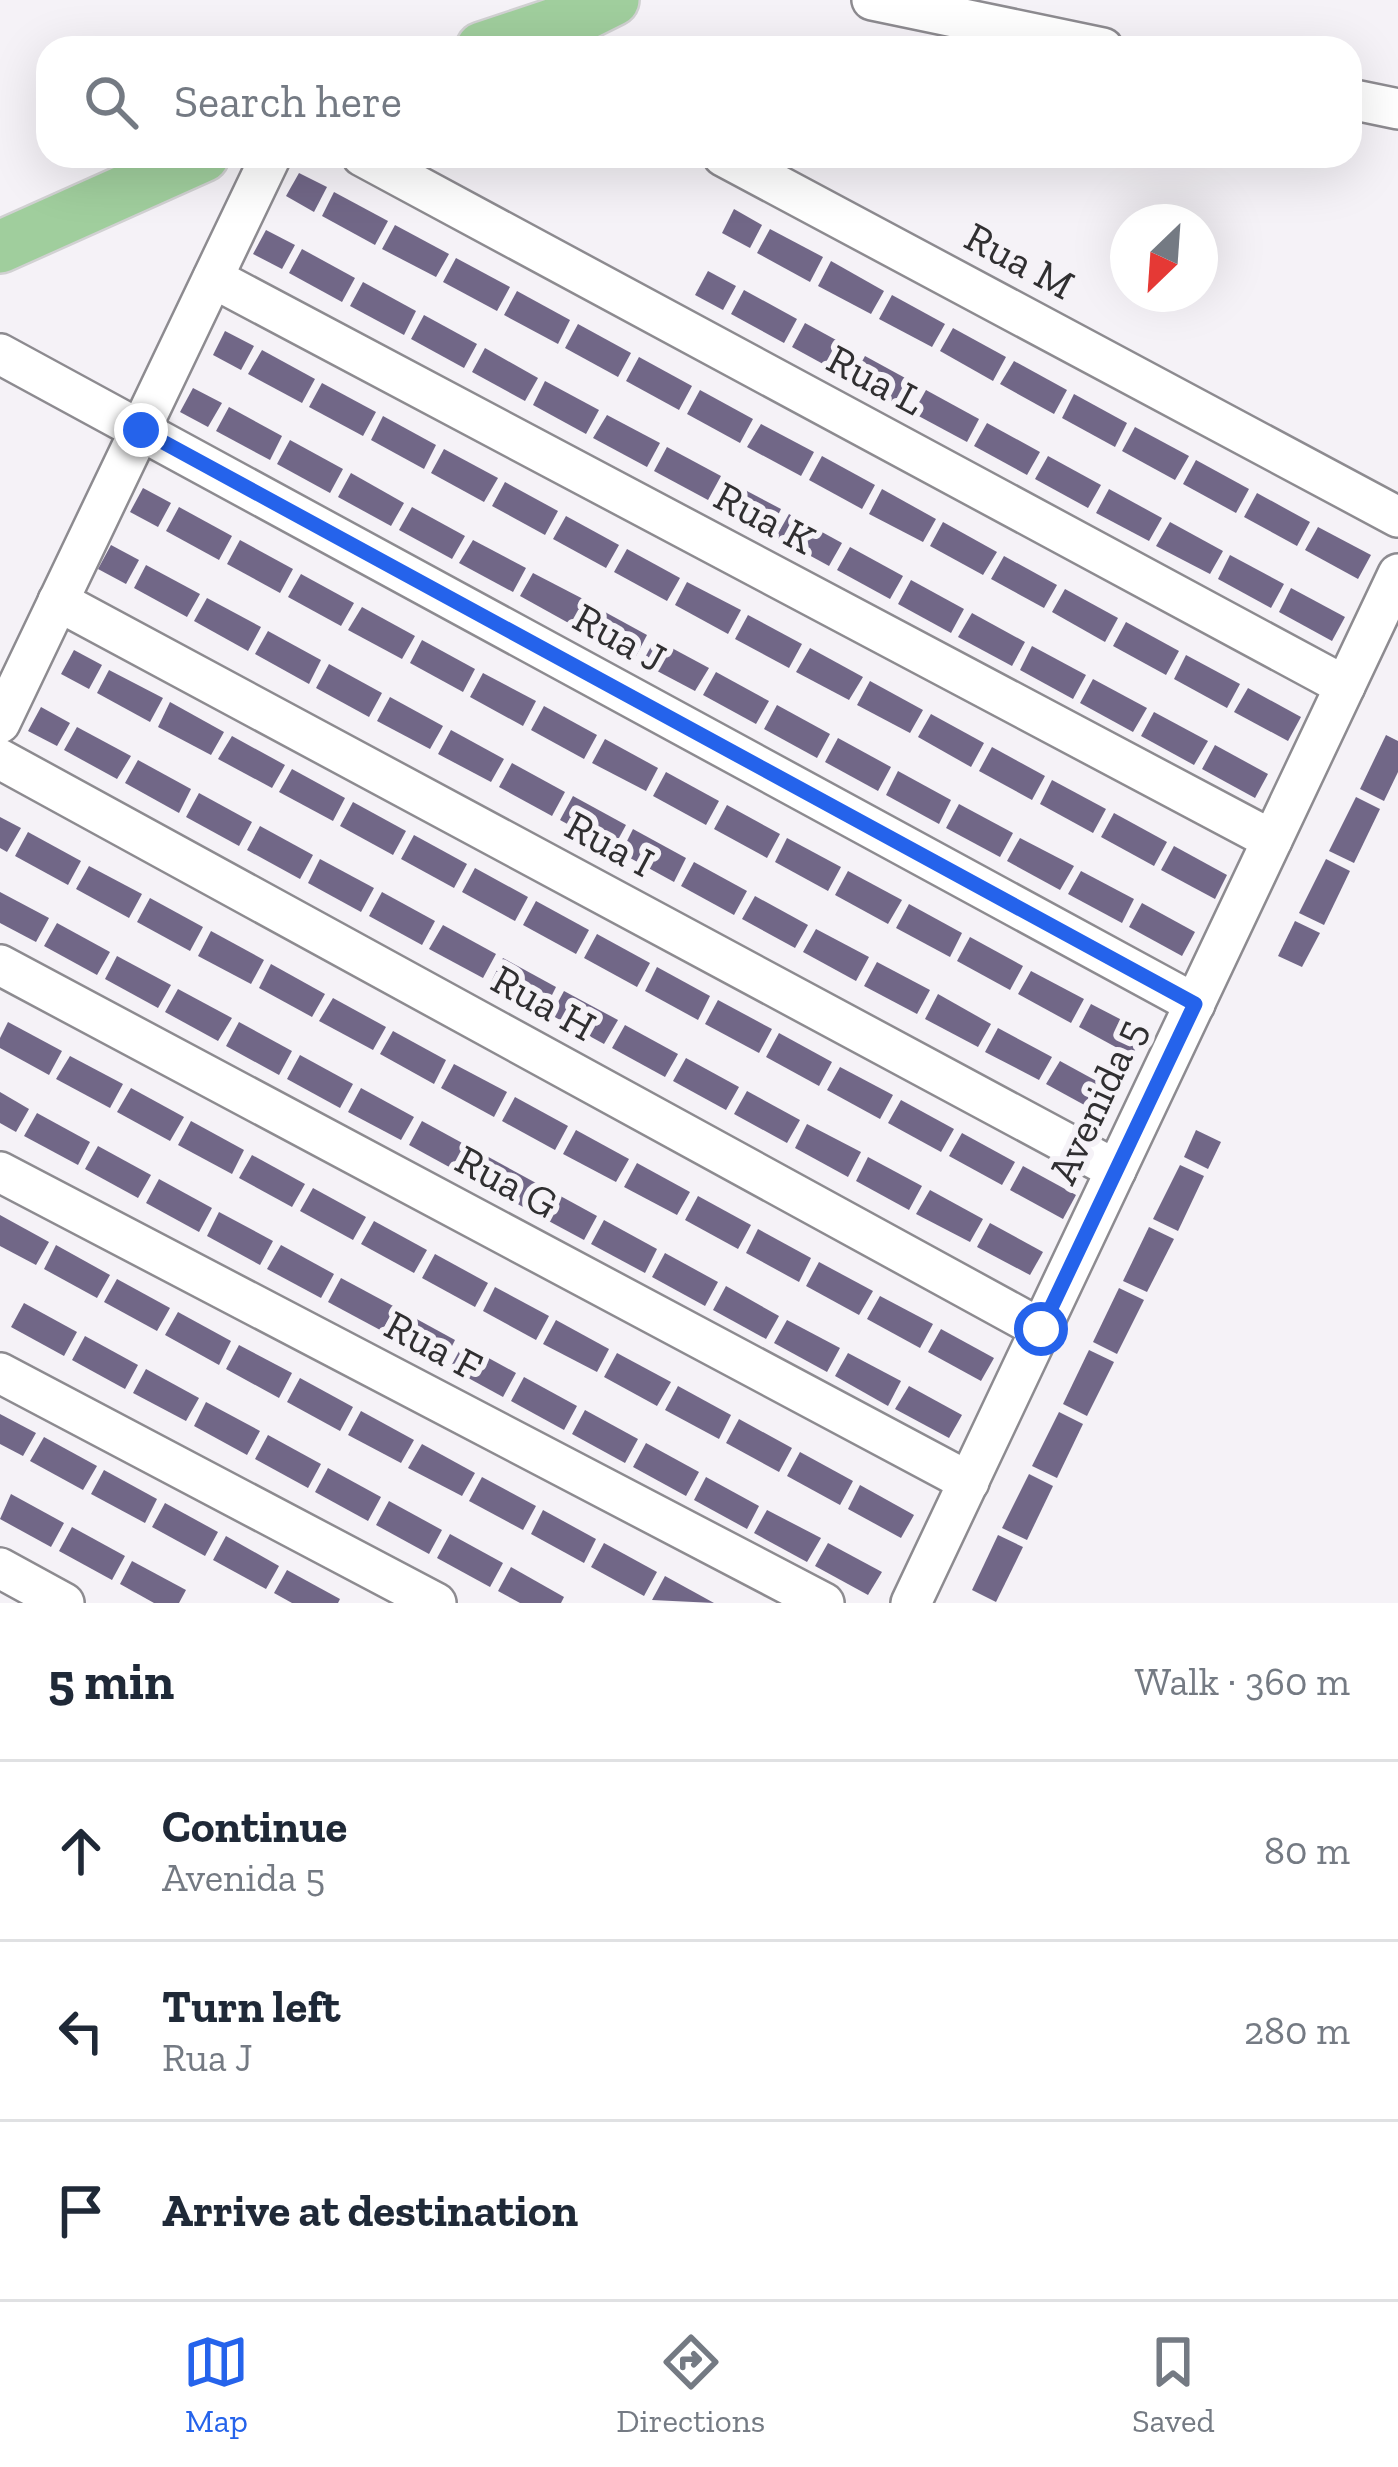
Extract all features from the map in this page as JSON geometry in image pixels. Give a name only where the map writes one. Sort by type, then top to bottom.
[{"type":"main road","points":[[526,36],[613,0]]},
{"type":"main road","points":[[0,247],[176,168]]},
{"type":"street","points":[[872,0],[1044,36]]},
{"type":"street","points":[[1362,102],[1398,110]]},
{"type":"street","points":[[0,724],[266,168]]},
{"type":"street","name":"Rua L","points":[[384,168],[1345,686]]},
{"type":"street","name":"Rua M","points":[[745,168],[1398,517]]},
{"type":"street","name":"Rua K","points":[[213,278],[1272,840]]},
{"type":"street","name":"Rua J","points":[[0,354],[1195,1004]]},
{"type":"street","name":"Avenida 5","points":[[911,1603],[1398,574]]},
{"type":"street","name":"Rua I","points":[[58,601],[1116,1170]]},
{"type":"street","name":"Rua H","points":[[0,759],[1041,1329]]},
{"type":"street","name":"Rua G","points":[[0,965],[969,1482]]},
{"type":"street","name":"Rua F","points":[[0,1172],[824,1603]]},
{"type":"street","points":[[0,1373],[436,1603]]},
{"type":"street","points":[[0,1568],[64,1603]]},
{"type":"building","points":[[299,173],[327,187],[314,212],[286,196]]},
{"type":"building","points":[[334,192],[388,221],[375,245],[322,216]]},
{"type":"building","points":[[734,209],[762,225],[750,248],[722,233]]},
{"type":"building","points":[[395,225],[449,254],[436,277],[382,249]]},
{"type":"building","points":[[770,229],[823,257],[810,282],[757,253]]},
{"type":"building","points":[[266,230],[295,245],[282,269],[253,254]]},
{"type":"building","points":[[302,249],[355,278],[342,302],[289,273]]},
{"type":"building","points":[[456,258],[510,287],[497,311],[443,282]]},
{"type":"building","points":[[831,261],[884,291],[871,314],[818,286]]},
{"type":"building","points":[[708,271],[736,286],[723,310],[695,295]]},
{"type":"building","points":[[363,282],[416,311],[404,335],[350,306]]},
{"type":"building","points":[[744,290],[797,319],[784,343],[731,314]]},
{"type":"building","points":[[517,291],[570,320],[558,344],[504,315]]},
{"type":"building","points":[[892,295],[945,324],[932,347],[879,319]]},
{"type":"building","points":[[424,315],[477,344],[464,368],[411,339]]},
{"type":"building","points":[[805,323],[858,352],[845,376],[792,347]]},
{"type":"building","points":[[578,324],[631,353],[618,377],[565,348]]},
{"type":"building","points":[[953,328],[1006,357],[993,381],[940,351]]},
{"type":"building","points":[[225,331],[254,346],[241,370],[213,355]]},
{"type":"building","points":[[485,348],[538,378],[525,401],[472,372]]},
{"type":"building","points":[[262,350],[315,379],[302,403],[248,374]]},
{"type":"building","points":[[865,356],[918,385],[906,409],[852,380]]},
{"type":"building","points":[[639,357],[692,386],[679,410],[626,381]]},
{"type":"building","points":[[1014,361],[1067,390],[1054,414],[1000,384]]},
{"type":"building","points":[[545,381],[599,410],[586,434],[533,405]]},
{"type":"building","points":[[322,383],[376,412],[363,436],[309,407]]},
{"type":"building","points":[[193,388],[222,403],[208,427],[180,412]]},
{"type":"building","points":[[700,390],[753,419],[740,443],[687,414]]},
{"type":"building","points":[[926,390],[979,419],[967,442],[913,413]]},
{"type":"building","points":[[1074,394],[1127,423],[1115,447],[1062,418]]},
{"type":"building","points":[[229,407],[282,436],[270,460],[216,431]]},
{"type":"building","points":[[607,415],[660,443],[647,467],[593,438]]},
{"type":"building","points":[[383,416],[436,445],[424,469],[371,440]]},
{"type":"building","points":[[987,423],[1040,452],[1027,475],[974,446]]},
{"type":"building","points":[[761,424],[814,452],[801,476],[747,447]]},
{"type":"building","points":[[1135,427],[1189,456],[1175,480],[1122,451]]},
{"type":"building","points":[[290,440],[343,469],[330,493],[277,464]]},
{"type":"building","points":[[667,447],[721,476],[708,500],[654,471]]},
{"type":"building","points":[[444,449],[498,478],[484,502],[431,473]]},
{"type":"building","points":[[822,456],[875,485],[862,509],[809,480]]},
{"type":"building","points":[[1048,456],[1101,485],[1088,508],[1035,479]]},
{"type":"building","points":[[1196,460],[1249,489],[1236,513],[1183,484]]},
{"type":"building","points":[[351,473],[404,503],[391,526],[338,497]]},
{"type":"building","points":[[728,481],[781,509],[769,533],[716,504]]},
{"type":"building","points":[[505,482],[558,511],[545,535],[492,506]]},
{"type":"building","points":[[143,488],[171,503],[158,527],[130,512]]},
{"type":"building","points":[[882,489],[936,519],[923,542],[869,514]]},
{"type":"building","points":[[1109,489],[1162,518],[1149,541],[1096,513]]},
{"type":"building","points":[[1257,493],[1310,522],[1297,546],[1244,517]]},
{"type":"building","points":[[179,507],[232,536],[219,560],[166,531]]},
{"type":"building","points":[[412,507],[465,536],[452,559],[399,530]]},
{"type":"building","points":[[789,514],[842,543],[829,566],[776,537]]},
{"type":"building","points":[[566,516],[619,545],[606,568],[553,539]]},
{"type":"building","points":[[943,522],[997,552],[983,575],[930,546]]},
{"type":"building","points":[[1170,522],[1223,551],[1210,574],[1156,546]]},
{"type":"building","points":[[1318,527],[1371,555],[1358,579],[1305,550]]},
{"type":"building","points":[[240,540],[293,569],[280,593],[227,564]]},
{"type":"building","points":[[473,540],[526,568],[513,592],[459,563]]},
{"type":"building","points":[[111,545],[139,560],[126,584],[98,569]]},
{"type":"building","points":[[850,547],[903,576],[890,599],[837,570]]},
{"type":"building","points":[[627,549],[680,578],[667,601],[614,572]]},
{"type":"building","points":[[1230,555],[1284,584],[1271,608],[1218,579]]},
{"type":"building","points":[[1004,556],[1057,585],[1044,608],[991,579]]},
{"type":"building","points":[[146,565],[200,594],[187,617],[134,588]]},
{"type":"building","points":[[533,573],[587,601],[574,626],[520,596]]},
{"type":"building","points":[[301,574],[354,603],[341,626],[288,597]]},
{"type":"building","points":[[911,580],[964,609],[951,633],[898,604]]},
{"type":"building","points":[[687,582],[741,610],[728,634],[675,605]]},
{"type":"building","points":[[1291,588],[1345,617],[1332,641],[1279,612]]},
{"type":"building","points":[[1065,589],[1118,618],[1105,642],[1052,612]]},
{"type":"building","points":[[207,598],[261,627],[248,651],[194,621]]},
{"type":"building","points":[[594,606],[647,635],[635,658],[581,630]]},
{"type":"building","points":[[362,607],[415,636],[402,659],[348,630]]},
{"type":"building","points":[[972,613],[1025,642],[1012,666],[958,637]]},
{"type":"building","points":[[748,615],[802,644],[789,668],[735,639]]},
{"type":"building","points":[[1126,622],[1179,651],[1166,675],[1113,646]]},
{"type":"building","points":[[268,631],[321,660],[309,684],[255,654]]},
{"type":"building","points":[[655,639],[709,668],[695,691],[642,663]]},
{"type":"building","points":[[422,640],[475,669],[463,692],[410,663]]},
{"type":"building","points":[[1032,646],[1086,675],[1073,699],[1020,670]]},
{"type":"building","points":[[810,648],[863,677],[849,700],[796,672]]},
{"type":"building","points":[[74,650],[102,665],[89,689],[61,674]]},
{"type":"building","points":[[1186,655],[1240,684],[1227,708],[1174,679]]},
{"type":"building","points":[[329,664],[382,693],[369,717],[316,688]]},
{"type":"building","points":[[109,670],[163,698],[150,722],[97,693]]},
{"type":"building","points":[[716,672],[769,701],[756,724],[703,695]]},
{"type":"building","points":[[483,673],[536,701],[523,726],[470,697]]},
{"type":"building","points":[[1093,679],[1147,708],[1133,732],[1080,703]]},
{"type":"building","points":[[870,681],[923,710],[910,733],[857,705]]},
{"type":"building","points":[[1248,688],[1301,717],[1288,741],[1234,712]]},
{"type":"building","points":[[390,697],[443,726],[430,749],[377,721]]},
{"type":"building","points":[[170,702],[224,732],[211,755],[158,727]]},
{"type":"building","points":[[777,705],[830,734],[817,758],[764,729]]},
{"type":"building","points":[[544,706],[597,735],[584,759],[531,730]]},
{"type":"building","points":[[41,707],[70,723],[57,746],[28,731]]},
{"type":"building","points":[[1154,712],[1208,741],[1194,765],[1141,736]]},
{"type":"building","points":[[931,714],[984,743],[971,767],[918,737]]},
{"type":"building","points":[[77,727],[131,756],[117,779],[64,750]]},
{"type":"building","points":[[451,730],[504,759],[491,782],[438,754]]},
{"type":"building","points":[[1386,735],[1398,741],[1398,772],[1384,801],[1360,789]]},
{"type":"building","points":[[232,736],[285,765],[272,788],[218,759]]},
{"type":"building","points":[[838,738],[891,767],[878,791],[825,762]]},
{"type":"building","points":[[605,739],[658,768],[646,791],[592,763]]},
{"type":"building","points":[[1215,745],[1268,774],[1255,798],[1202,769]]},
{"type":"building","points":[[992,747],[1045,776],[1032,800],[979,771]]},
{"type":"building","points":[[138,760],[191,789],[179,813],[125,783]]},
{"type":"building","points":[[512,763],[565,792],[552,816],[499,787]]},
{"type":"building","points":[[292,769],[345,798],[333,821],[279,792]]},
{"type":"building","points":[[898,771],[951,800],[939,824],[886,795]]},
{"type":"building","points":[[666,772],[719,801],[706,825],[653,796]]},
{"type":"building","points":[[1052,780],[1106,809],[1093,833],[1040,804]]},
{"type":"building","points":[[199,793],[252,822],[239,846],[186,817]]},
{"type":"building","points":[[573,796],[626,825],[613,849],[560,820]]},
{"type":"building","points":[[1356,797],[1380,809],[1354,863],[1329,851]]},
{"type":"building","points":[[353,802],[406,831],[393,855],[340,826]]},
{"type":"building","points":[[959,804],[1013,833],[1000,857],[946,828]]},
{"type":"building","points":[[727,805],[780,834],[767,858],[714,829]]},
{"type":"building","points":[[1114,813],[1167,842],[1154,866],[1101,837]]},
{"type":"building","points":[[0,817],[21,828],[7,852],[0,848]]},
{"type":"building","points":[[260,826],[313,855],[300,879],[247,850]]},
{"type":"building","points":[[633,829],[686,858],[674,882],[621,853]]},
{"type":"building","points":[[28,832],[81,861],[68,885],[15,856]]},
{"type":"building","points":[[414,835],[467,864],[454,888],[401,859]]},
{"type":"building","points":[[787,838],[841,867],[828,891],[775,862]]},
{"type":"building","points":[[1020,838],[1074,866],[1060,890],[1007,861]]},
{"type":"building","points":[[1174,846],[1227,875],[1215,899],[1161,870]]},
{"type":"building","points":[[320,859],[374,888],[361,912],[308,883]]},
{"type":"building","points":[[1326,859],[1350,871],[1324,925],[1299,913]]},
{"type":"building","points":[[694,862],[747,891],[734,915],[681,886]]},
{"type":"building","points":[[89,866],[142,894],[129,918],[76,889]]},
{"type":"building","points":[[475,868],[528,897],[515,921],[462,892]]},
{"type":"building","points":[[848,871],[902,900],[888,924],[835,895]]},
{"type":"building","points":[[1081,871],[1134,899],[1122,923],[1068,894]]},
{"type":"building","points":[[0,892],[49,918],[36,942],[0,923]]},
{"type":"building","points":[[382,892],[435,921],[422,945],[369,916]]},
{"type":"building","points":[[755,896],[808,925],[795,948],[742,919]]},
{"type":"building","points":[[150,898],[203,927],[190,951],[137,922]]},
{"type":"building","points":[[536,901],[589,930],[576,954],[523,925]]},
{"type":"building","points":[[1142,903],[1195,932],[1182,956],[1129,927]]},
{"type":"building","points":[[909,904],[962,933],[950,957],[896,928]]},
{"type":"building","points":[[1295,921],[1320,933],[1302,967],[1278,956]]},
{"type":"building","points":[[57,923],[110,952],[97,975],[44,946]]},
{"type":"building","points":[[443,925],[496,954],[483,978],[429,949]]},
{"type":"building","points":[[816,929],[869,957],[856,981],[803,952]]},
{"type":"building","points":[[211,931],[264,960],[251,984],[198,956]]},
{"type":"building","points":[[597,934],[650,963],[637,987],[584,958]]},
{"type":"building","points":[[970,937],[1023,966],[1010,990],[957,961]]},
{"type":"building","points":[[117,956],[171,985],[158,1008],[105,979]]},
{"type":"building","points":[[503,958],[556,987],[544,1011],[491,982]]},
{"type":"building","points":[[877,962],[930,990],[917,1014],[864,986]]},
{"type":"building","points":[[271,964],[325,994],[312,1017],[259,988]]},
{"type":"building","points":[[657,967],[710,996],[698,1020],[645,991]]},
{"type":"building","points":[[1031,971],[1084,999],[1071,1023],[1018,994]]},
{"type":"building","points":[[178,989],[232,1018],[218,1041],[165,1012]]},
{"type":"building","points":[[564,991],[618,1020],[604,1044],[551,1015]]},
{"type":"building","points":[[938,994],[991,1024],[978,1047],[925,1019]]},
{"type":"building","points":[[333,998],[386,1027],[373,1050],[319,1021]]},
{"type":"building","points":[[718,1000],[772,1029],[759,1053],[705,1024]]},
{"type":"building","points":[[1091,1004],[1145,1032],[1132,1056],[1079,1027]]},
{"type":"building","points":[[8,1022],[62,1051],[49,1075],[0,1048]]},
{"type":"building","points":[[239,1022],[292,1051],[279,1075],[226,1046]]},
{"type":"building","points":[[625,1025],[678,1054],[665,1077],[612,1048]]},
{"type":"building","points":[[998,1028],[1052,1057],[1039,1080],[985,1052]]},
{"type":"building","points":[[393,1031],[446,1060],[434,1084],[380,1054]]},
{"type":"building","points":[[779,1033],[832,1062],[819,1086],[766,1057]]},
{"type":"building","points":[[300,1055],[353,1084],[340,1108],[287,1079]]},
{"type":"building","points":[[70,1056],[123,1084],[110,1108],[56,1079]]},
{"type":"building","points":[[686,1058],[739,1087],[726,1110],[673,1081]]},
{"type":"building","points":[[1060,1061],[1113,1090],[1099,1113],[1046,1084]]},
{"type":"building","points":[[454,1064],[507,1092],[494,1117],[441,1088]]},
{"type":"building","points":[[840,1067],[893,1095],[880,1119],[827,1090]]},
{"type":"building","points":[[131,1088],[184,1117],[170,1141],[117,1112]]},
{"type":"building","points":[[361,1088],[414,1117],[401,1140],[348,1112]]},
{"type":"building","points":[[747,1091],[800,1120],[787,1143],[734,1114]]},
{"type":"building","points":[[0,1092],[29,1109],[16,1132],[0,1123]]},
{"type":"building","points":[[515,1097],[568,1126],[555,1150],[502,1121]]},
{"type":"building","points":[[901,1100],[954,1129],[941,1152],[888,1123]]},
{"type":"building","points":[[37,1113],[90,1142],[78,1165],[24,1136]]},
{"type":"building","points":[[191,1121],[244,1150],[232,1174],[178,1145]]},
{"type":"building","points":[[422,1121],[475,1150],[462,1174],[409,1145]]},
{"type":"building","points":[[807,1124],[861,1152],[848,1177],[795,1148]]},
{"type":"building","points":[[576,1130],[629,1159],[616,1182],[563,1154]]},
{"type":"building","points":[[1196,1130],[1221,1142],[1208,1169],[1184,1157]]},
{"type":"building","points":[[962,1133],[1015,1162],[1002,1185],[949,1156]]},
{"type":"building","points":[[98,1146],[151,1175],[138,1198],[85,1169]]},
{"type":"building","points":[[483,1154],[536,1183],[523,1207],[470,1178]]},
{"type":"building","points":[[252,1155],[305,1184],[292,1207],[239,1178]]},
{"type":"building","points":[[868,1157],[922,1186],[909,1210],[856,1181]]},
{"type":"building","points":[[637,1163],[690,1192],[677,1215],[624,1187]]},
{"type":"building","points":[[1180,1165],[1204,1176],[1178,1231],[1153,1219]]},
{"type":"building","points":[[1023,1166],[1076,1195],[1063,1219],[1010,1190]]},
{"type":"building","points":[[159,1179],[212,1208],[199,1232],[146,1203]]},
{"type":"building","points":[[544,1187],[597,1216],[584,1240],[530,1211]]},
{"type":"building","points":[[313,1188],[366,1217],[353,1240],[300,1211]]},
{"type":"building","points":[[930,1190],[983,1219],[970,1242],[916,1214]]},
{"type":"building","points":[[698,1196],[751,1225],[738,1249],[685,1220]]},
{"type":"building","points":[[219,1212],[273,1241],[260,1265],[207,1236]]},
{"type":"building","points":[[0,1215],[49,1242],[36,1265],[0,1246]]},
{"type":"building","points":[[604,1220],[657,1249],[645,1273],[591,1244]]},
{"type":"building","points":[[374,1221],[427,1250],[414,1273],[361,1244]]},
{"type":"building","points":[[990,1223],[1043,1252],[1030,1275],[977,1247]]},
{"type":"building","points":[[1149,1227],[1174,1239],[1147,1292],[1123,1281]]},
{"type":"building","points":[[758,1229],[811,1258],[799,1282],[746,1253]]},
{"type":"building","points":[[56,1245],[110,1275],[97,1298],[44,1269]]},
{"type":"building","points":[[281,1245],[334,1274],[321,1298],[267,1269]]},
{"type":"building","points":[[665,1253],[718,1282],[705,1306],[652,1277]]},
{"type":"building","points":[[435,1254],[488,1283],[475,1307],[422,1278]]},
{"type":"building","points":[[819,1262],[873,1291],[859,1315],[806,1286]]},
{"type":"building","points":[[341,1278],[395,1307],[382,1331],[328,1302]]},
{"type":"building","points":[[117,1279],[170,1308],[157,1331],[104,1302]]},
{"type":"building","points":[[726,1286],[779,1316],[766,1339],[713,1310]]},
{"type":"building","points":[[495,1287],[549,1316],[536,1340],[483,1311]]},
{"type":"building","points":[[1119,1288],[1144,1300],[1117,1354],[1093,1342]]},
{"type":"building","points":[[880,1296],[933,1324],[920,1348],[867,1319]]},
{"type":"building","points":[[24,1303],[77,1332],[64,1356],[11,1327]]},
{"type":"building","points":[[402,1311],[455,1340],[443,1364],[389,1335]]},
{"type":"building","points":[[178,1312],[231,1341],[219,1365],[165,1335]]},
{"type":"building","points":[[556,1320],[609,1349],[597,1372],[543,1344]]},
{"type":"building","points":[[787,1320],[840,1348],[827,1372],[774,1343]]},
{"type":"building","points":[[941,1329],[994,1358],[981,1381],[928,1352]]},
{"type":"building","points":[[85,1336],[138,1365],[125,1389],[72,1360]]},
{"type":"building","points":[[463,1344],[516,1373],[503,1397],[450,1368]]},
{"type":"building","points":[[239,1345],[292,1373],[279,1398],[226,1369]]},
{"type":"building","points":[[1089,1350],[1114,1362],[1087,1416],[1063,1404]]},
{"type":"building","points":[[617,1353],[671,1382],[657,1406],[604,1377]]},
{"type":"building","points":[[848,1353],[901,1381],[888,1406],[835,1376]]},
{"type":"building","points":[[146,1369],[199,1398],[186,1421],[133,1393]]},
{"type":"building","points":[[524,1377],[577,1406],[564,1430],[511,1401]]},
{"type":"building","points":[[300,1378],[353,1407],[340,1431],[287,1402]]},
{"type":"building","points":[[678,1386],[731,1415],[719,1439],[665,1410]]},
{"type":"building","points":[[909,1386],[962,1415],[949,1438],[895,1409]]},
{"type":"building","points":[[206,1402],[260,1431],[247,1455],[194,1426]]},
{"type":"building","points":[[585,1410],[638,1439],[625,1463],[572,1434]]},
{"type":"building","points":[[361,1411],[414,1440],[401,1463],[348,1435]]},
{"type":"building","points":[[1059,1412],[1083,1424],[1057,1478],[1032,1466]]},
{"type":"building","points":[[0,1414],[36,1433],[23,1456],[0,1444]]},
{"type":"building","points":[[739,1419],[792,1448],[779,1472],[726,1443]]},
{"type":"building","points":[[268,1435],[321,1464],[308,1488],[255,1459]]},
{"type":"building","points":[[44,1437],[97,1466],[83,1490],[30,1461]]},
{"type":"building","points":[[646,1443],[699,1472],[686,1496],[633,1467]]},
{"type":"building","points":[[422,1444],[475,1473],[462,1496],[408,1468]]},
{"type":"building","points":[[800,1452],[853,1481],[840,1505],[787,1476]]},
{"type":"building","points":[[328,1468],[381,1497],[368,1521],[315,1492]]},
{"type":"building","points":[[104,1470],[157,1499],[145,1523],[91,1494]]},
{"type":"building","points":[[1029,1474],[1053,1486],[1027,1540],[1002,1528]]},
{"type":"building","points":[[482,1477],[536,1506],[523,1530],[469,1501]]},
{"type":"building","points":[[706,1477],[759,1506],[747,1529],[694,1500]]},
{"type":"building","points":[[860,1485],[914,1515],[901,1538],[848,1509]]},
{"type":"building","points":[[11,1494],[64,1523],[51,1547],[0,1519]]},
{"type":"building","points":[[389,1501],[442,1530],[429,1554],[376,1525]]},
{"type":"building","points":[[165,1503],[218,1532],[205,1556],[152,1527]]},
{"type":"building","points":[[543,1510],[596,1539],[584,1563],[531,1534]]},
{"type":"building","points":[[767,1510],[821,1538],[807,1562],[754,1533]]},
{"type":"building","points":[[72,1527],[125,1556],[112,1580],[59,1551]]},
{"type":"building","points":[[450,1534],[503,1563],[490,1587],[437,1558]]},
{"type":"building","points":[[998,1535],[1023,1547],[996,1602],[972,1590]]},
{"type":"building","points":[[226,1536],[279,1566],[266,1589],[213,1560]]},
{"type":"building","points":[[604,1543],[657,1572],[644,1596],[591,1567]]},
{"type":"building","points":[[828,1543],[882,1572],[868,1595],[815,1566]]},
{"type":"building","points":[[132,1561],[186,1590],[179,1603],[154,1603],[120,1584]]},
{"type":"building","points":[[511,1567],[564,1597],[561,1603],[520,1603],[498,1591]]},
{"type":"building","points":[[287,1570],[340,1599],[338,1603],[292,1603],[274,1593]]},
{"type":"building","points":[[665,1576],[714,1603],[652,1600]]},
{"type":"route","points":[[141,430],[1195,1004],[1041,1329]]}]
